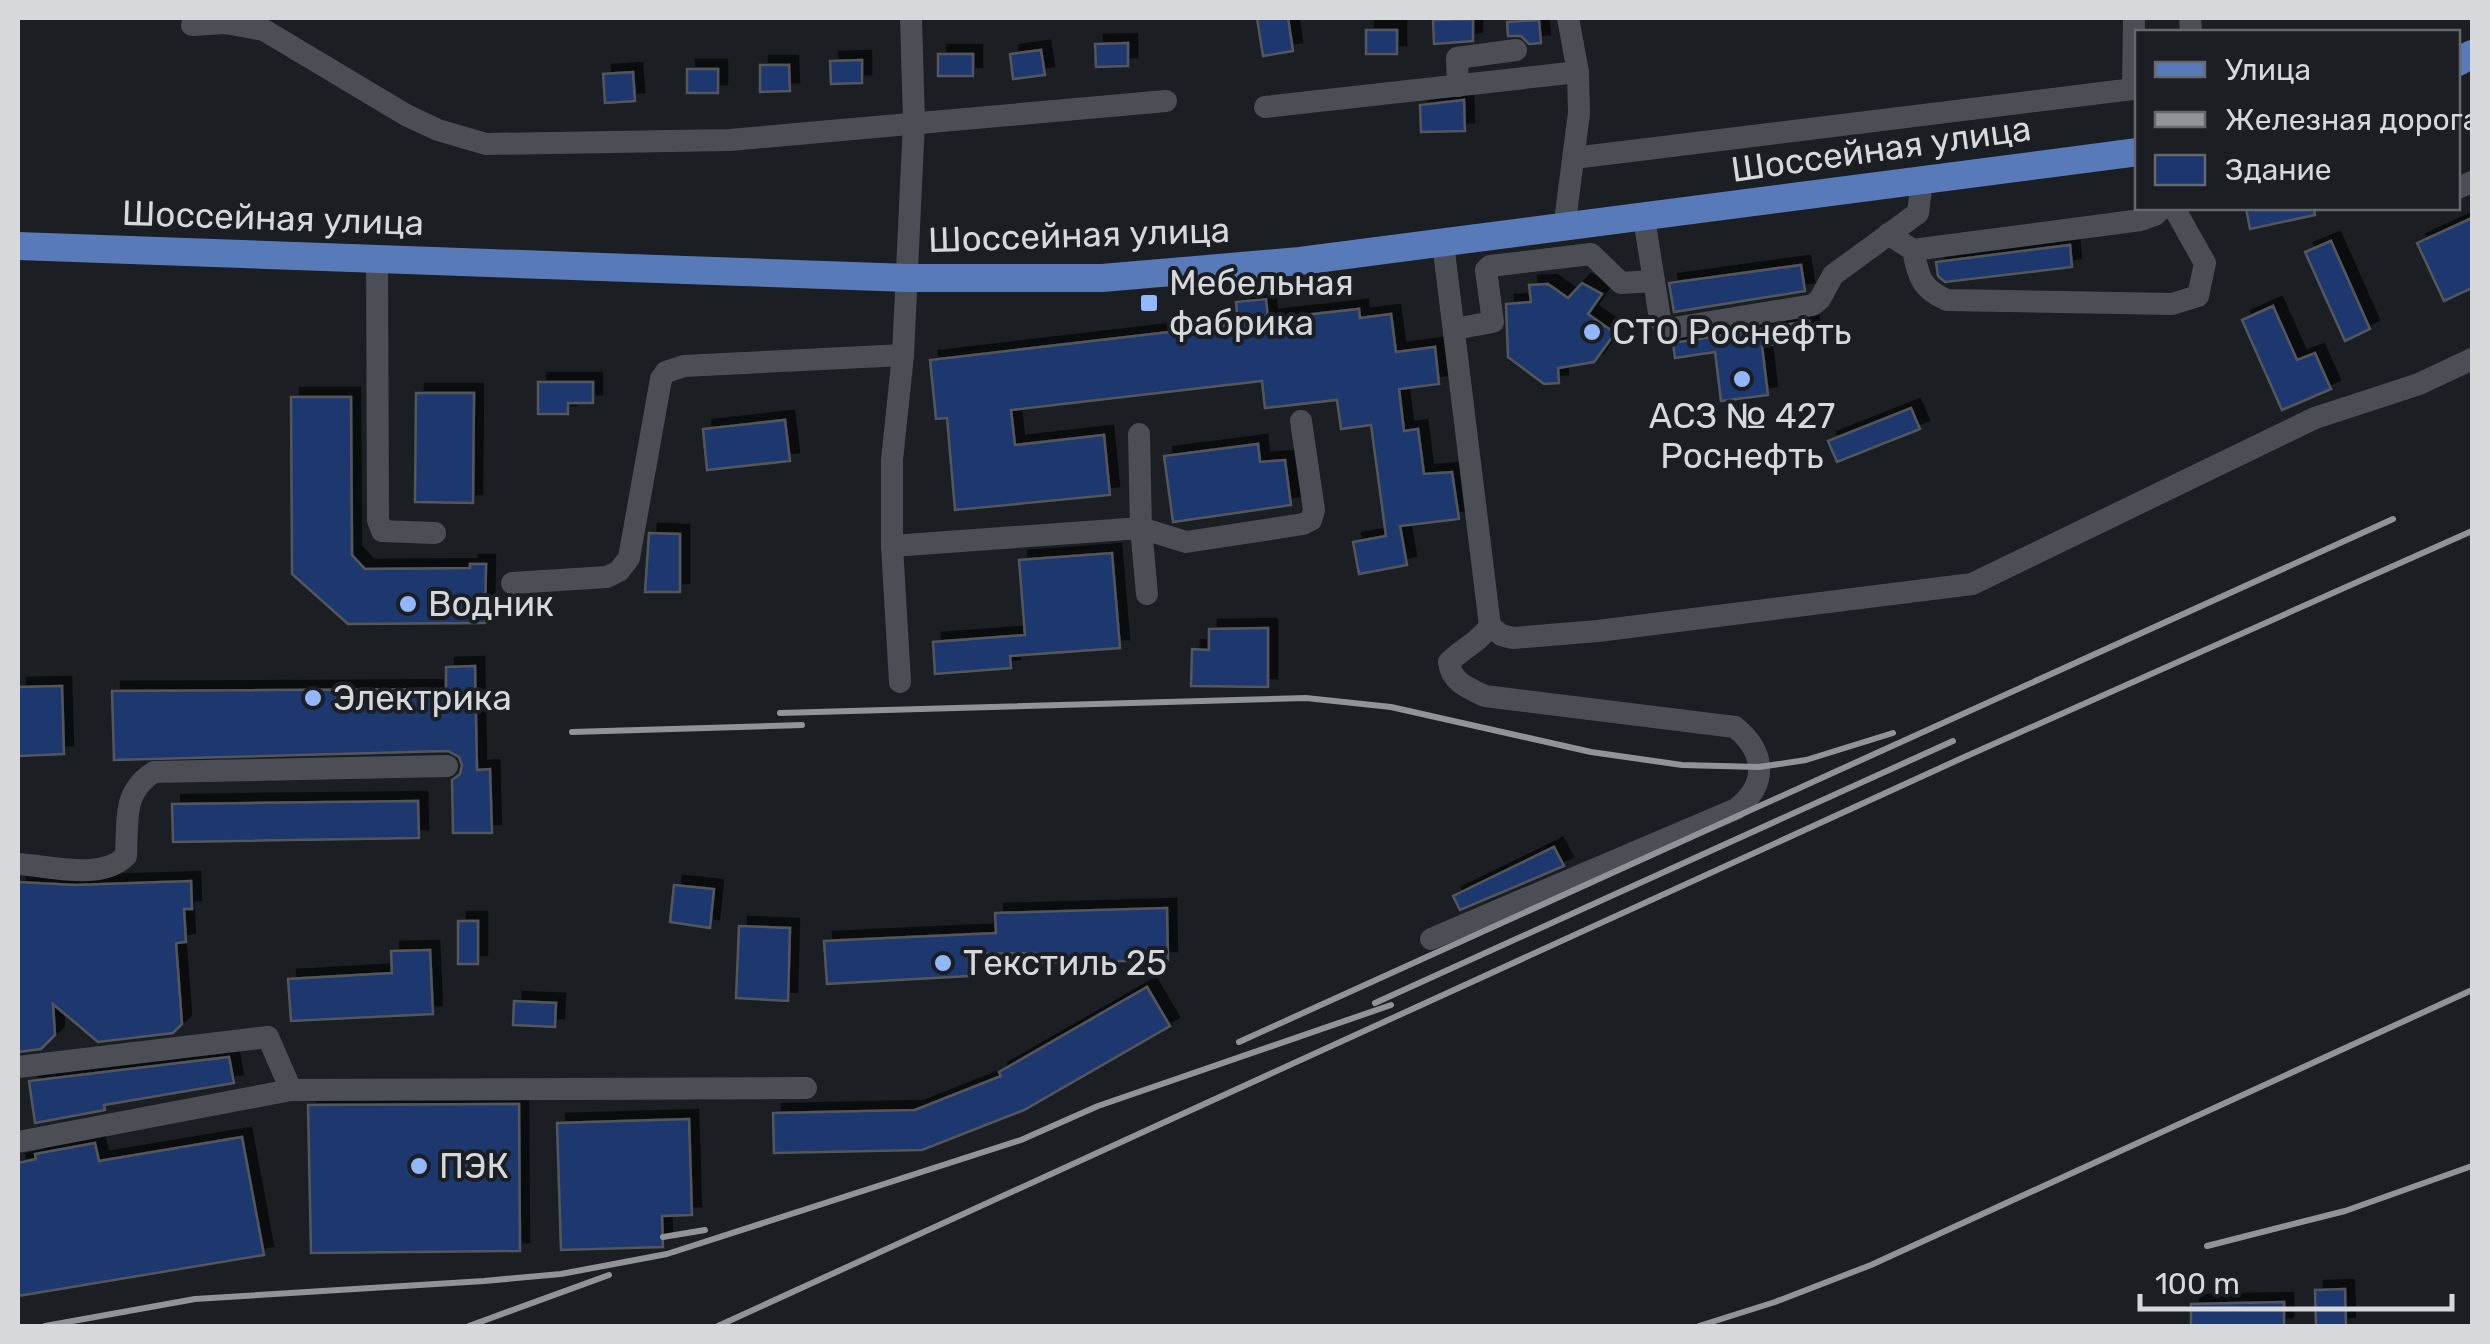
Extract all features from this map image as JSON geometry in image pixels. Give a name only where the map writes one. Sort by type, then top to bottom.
[{"type":"main road","name":"Шоссейная улица","points":[[18,246],[1011,280],[1203,271],[1564,229],[2135,152]]},
{"type":"street","points":[[900,682],[892,546],[892,460],[908,278],[914,122],[911,18]]},
{"type":"street","points":[[1564,229],[1579,112],[1578,72],[1568,18]]},
{"type":"street","points":[[1574,158],[2135,88],[2134,18]]},
{"type":"street","points":[[192,26],[225,23],[264,30],[406,115],[438,130],[486,144],[730,140],[1166,101]]},
{"type":"street","points":[[1458,86],[1457,58],[1516,50]]},
{"type":"street","points":[[1266,107],[1578,72]]},
{"type":"street","points":[[1644,218],[1660,319],[1663,325],[1674,328],[1800,308],[1820,298],[1832,275],[1918,213],[1922,181]]},
{"type":"street","points":[[1912,250],[2141,220],[2160,210]]},
{"type":"street","points":[[1888,234],[1912,250],[1928,292],[1947,300],[2172,304],[2198,296],[2206,263],[2175,210]]},
{"type":"street","points":[[1443,243],[1490,626],[1500,635],[1513,638],[1972,584],[2315,418],[2419,384],[2472,359]]},
{"type":"street","points":[[1454,329],[1493,322],[1486,270],[1490,266],[1591,254],[1621,282],[1654,280]]},
{"type":"street","points":[[377,260],[378,520],[382,531],[436,533]]},
{"type":"street","points":[[512,583],[591,580],[619,571],[628,558],[661,378],[666,372],[684,366],[903,355]]},
{"type":"street","points":[[892,546],[1141,528],[1186,542],[1303,524],[1311,520],[1314,510],[1300,422]]},
{"type":"street","points":[[1138,434],[1148,594]]},
{"type":"street","points":[[1431,939],[1736,809],[1752,797],[1759,781],[1750,739],[1735,728],[1485,696],[1461,684],[1450,674],[1449,662],[1478,643],[1490,626]]},
{"type":"street","points":[[18,864],[102,870],[119,863],[126,856],[129,803],[139,782],[154,772],[447,766]]},
{"type":"street","points":[[18,1068],[268,1037],[291,1090]]},
{"type":"street","points":[[18,1142],[291,1090],[806,1088]]},
{"type":"building","points":[[1257,18],[1288,18],[1293,51],[1263,56]]},
{"type":"building","points":[[1473,19],[1473,41],[1434,44],[1433,20]]},
{"type":"building","points":[[1539,20],[1541,43],[1529,44],[1521,36],[1508,36],[1507,22]]},
{"type":"building","points":[[1366,30],[1397,30],[1397,54],[1366,54]]},
{"type":"building","points":[[1128,43],[1128,66],[1096,67],[1095,44]]},
{"type":"building","points":[[1041,50],[1045,75],[1013,79],[1010,54]]},
{"type":"building","points":[[938,54],[973,54],[973,76],[938,76]]},
{"type":"building","points":[[862,60],[862,83],[831,84],[830,61]]},
{"type":"building","points":[[760,65],[789,65],[790,91],[760,92]]},
{"type":"building","points":[[687,69],[718,69],[718,93],[687,93]]},
{"type":"building","points":[[633,72],[635,101],[605,103],[603,74]]},
{"type":"building","points":[[1464,100],[1465,131],[1421,132],[1420,105]]},
{"type":"building","points":[[2246,210],[2314,210],[2315,215],[2250,229]]},
{"type":"building","points":[[2472,218],[2472,288],[2444,301],[2417,243]]},
{"type":"building","points":[[2331,241],[2370,329],[2345,341],[2305,252]]},
{"type":"building","points":[[2070,245],[2072,267],[1945,282],[1938,276],[1936,262]]},
{"type":"building","points":[[1801,265],[1805,291],[1674,312],[1669,283]]},
{"type":"building","points":[[1582,283],[1602,294],[1588,314],[1615,333],[1594,362],[1558,368],[1559,383],[1544,384],[1508,357],[1506,304],[1531,302],[1529,285],[1548,284],[1568,298]]},
{"type":"building","points":[[1266,299],[1268,319],[1359,309],[1360,318],[1391,314],[1396,352],[1435,347],[1439,384],[1399,389],[1404,431],[1418,429],[1424,474],[1452,472],[1459,519],[1400,526],[1407,565],[1359,574],[1353,542],[1386,536],[1371,425],[1341,429],[1337,400],[1265,408],[1262,381],[1011,410],[1015,445],[1104,435],[1110,495],[955,510],[947,418],[936,419],[930,360],[1238,324],[1236,302]]},
{"type":"building","points":[[2273,306],[2297,360],[2315,353],[2331,389],[2282,410],[2242,320]]},
{"type":"building","points":[[1809,321],[1811,340],[1762,346],[1768,395],[1721,401],[1715,352],[1675,358],[1673,343]]},
{"type":"building","points":[[538,382],[593,382],[593,403],[568,403],[568,414],[538,414]]},
{"type":"building","points":[[416,393],[474,393],[473,503],[415,502]]},
{"type":"building","points":[[291,397],[351,397],[352,555],[365,569],[470,568],[470,564],[486,564],[485,623],[348,624],[292,574]]},
{"type":"building","points":[[1911,408],[1920,429],[1837,462],[1828,441]]},
{"type":"building","points":[[785,420],[790,461],[707,470],[703,429]]},
{"type":"building","points":[[1258,444],[1260,462],[1285,460],[1291,505],[1173,522],[1164,456]]},
{"type":"building","points":[[649,533],[680,534],[680,592],[645,592]]},
{"type":"building","points":[[1112,553],[1120,648],[1010,656],[1011,668],[935,674],[933,642],[1025,635],[1019,560]]},
{"type":"building","points":[[1268,628],[1268,687],[1191,686],[1192,649],[1209,650],[1209,629]]},
{"type":"building","points":[[475,666],[477,770],[490,769],[492,833],[453,833],[452,780],[460,774],[462,765],[459,757],[448,751],[114,760],[112,691],[446,689],[446,667]]},
{"type":"building","points":[[62,686],[64,754],[18,756],[18,687]]},
{"type":"building","points":[[418,801],[419,838],[173,842],[172,804]]},
{"type":"building","points":[[1554,847],[1564,866],[1460,910],[1453,896]]},
{"type":"building","points":[[191,881],[192,909],[184,909],[186,942],[176,943],[182,1024],[173,1033],[98,1042],[53,1004],[55,1035],[41,1049],[18,1052],[18,882],[75,885]]},
{"type":"building","points":[[674,885],[714,889],[710,928],[670,922]]},
{"type":"building","points":[[1167,908],[1168,960],[1035,963],[1035,953],[968,954],[969,976],[827,984],[824,941],[996,933],[995,913]]},
{"type":"building","points":[[458,921],[478,921],[478,964],[458,964]]},
{"type":"building","points":[[739,926],[790,928],[788,1001],[736,998]]},
{"type":"building","points":[[430,950],[433,1014],[291,1021],[288,979],[392,973],[391,951]]},
{"type":"building","points":[[1147,987],[1170,1026],[1024,1110],[922,1150],[774,1153],[773,1113],[915,1110],[1001,1076],[999,1072]]},
{"type":"building","points":[[514,1001],[556,1003],[555,1027],[513,1025]]},
{"type":"building","points":[[229,1057],[234,1083],[104,1105],[105,1110],[35,1123],[29,1081]]},
{"type":"building","points":[[519,1104],[520,1251],[311,1253],[308,1105]]},
{"type":"building","points":[[689,1119],[692,1215],[662,1216],[663,1247],[561,1250],[557,1123]]},
{"type":"building","points":[[242,1137],[264,1255],[18,1296],[18,1163],[36,1159],[35,1154],[95,1143],[99,1161]]},
{"type":"building","points":[[2345,1289],[2346,1326],[2316,1326],[2315,1290]]},
{"type":"building","points":[[2284,1302],[2284,1326],[2191,1326],[2191,1304]]},
{"type":"railway","points":[[1239,1042],[2393,519]]},
{"type":"railway","points":[[718,1326],[1960,759],[2472,531]]},
{"type":"railway","points":[[780,713],[1306,698],[1391,707],[1591,752],[1682,765],[1759,767],[1806,760],[1893,733]]},
{"type":"railway","points":[[572,732],[802,725]]},
{"type":"railway","points":[[1375,1003],[1953,741]]},
{"type":"railway","points":[[1699,1326],[1871,1265],[2472,990]]},
{"type":"railway","points":[[45,1326],[195,1299],[561,1274],[667,1254],[1021,1140],[1098,1106],[1391,1005]]},
{"type":"railway","points":[[2207,1246],[2345,1211],[2472,1166]]},
{"type":"railway","points":[[663,1237],[705,1230]]},
{"type":"railway","points":[[469,1326],[609,1275]]},
{"type":"place","name":"Мебельная фабрика","points":[[1149,303]]},
{"type":"place","name":"СТО Роснефть","points":[[1592,332]]},
{"type":"place","name":"АСЗ № 427 Роснефть","points":[[1742,379]]},
{"type":"place","name":"Водник","points":[[408,604]]},
{"type":"place","name":"Электрика","points":[[313,698]]},
{"type":"place","name":"Текстиль 25","points":[[943,963]]},
{"type":"place","name":"ПЭК","points":[[419,1166]]}]
